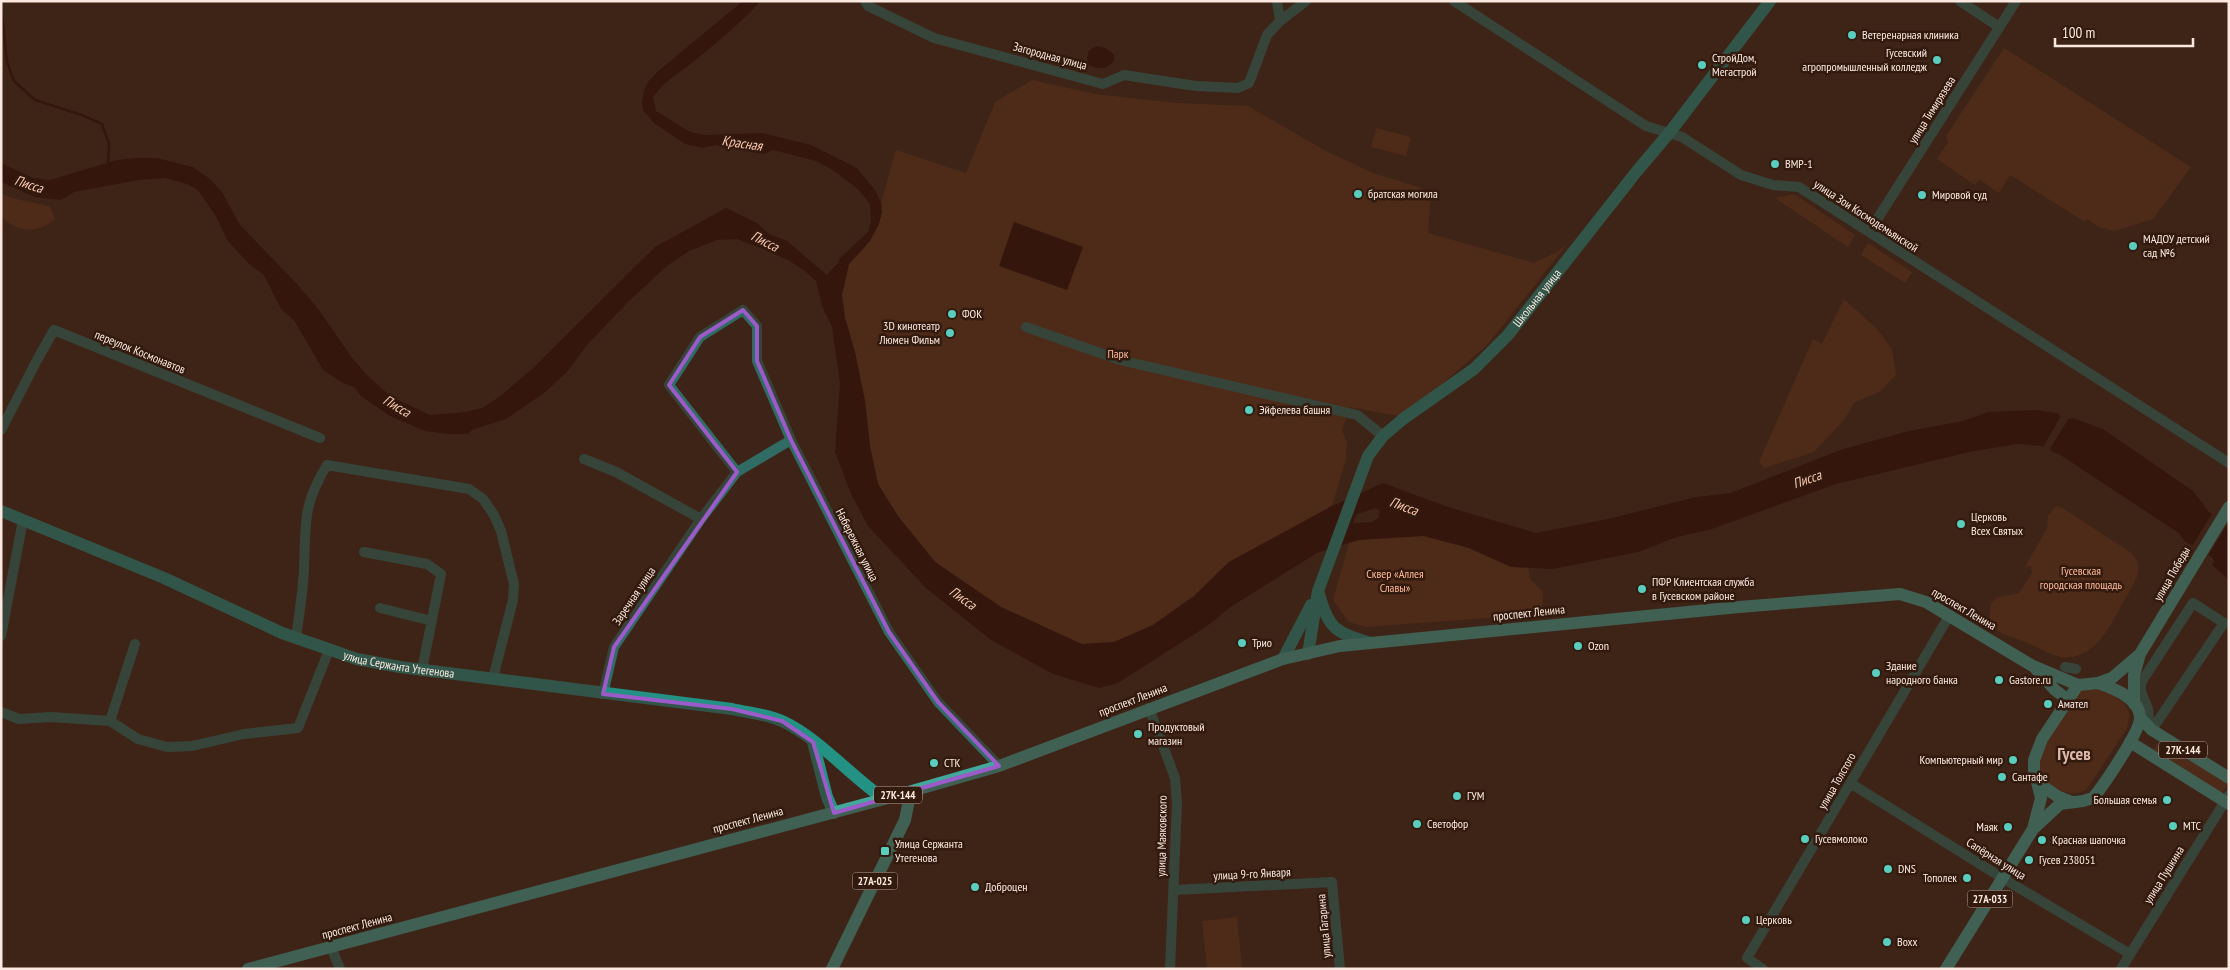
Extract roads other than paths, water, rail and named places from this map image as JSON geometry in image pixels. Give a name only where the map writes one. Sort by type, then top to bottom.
[{"type":"main road","name":"Школьная улица","points":[[1283,659],[1318,591],[1368,456],[1383,436],[1402,419],[1474,369],[1508,335],[1670,132],[1770,1]]},
{"type":"main road","name":"улица Сержанта Утегенова","points":[[1,511],[164,578],[241,615],[296,638],[357,659],[422,670],[732,710],[771,717],[796,728],[865,786],[884,799]]},
{"type":"main road","name":"улица Победы","points":[[2140,654],[2226,512]]},
{"type":"main road","name":"Школьная улица","points":[[1308,654],[1318,591]]},
{"type":"main road","points":[[1318,591],[1324,615],[1331,624],[1343,634],[1370,643]]},
{"type":"main road","name":"проспект Ленина","points":[[248,969],[834,813],[999,766],[1283,659],[1340,646],[1549,624],[1885,594],[1914,597],[2031,665],[2078,685]]},
{"type":"main road","points":[[2033,829],[2041,798],[2034,770],[2034,760],[2042,738],[2078,685],[2098,683],[2112,678],[2140,654]]},
{"type":"main road","points":[[2134,704],[2134,676],[2140,654]]},
{"type":"main road","name":"проспект Ленина","points":[[2031,665],[2055,690],[2067,699]]},
{"type":"main road","points":[[2033,829],[2056,806],[2072,802],[2083,802],[2093,798],[2130,742],[2140,718],[2134,704],[2126,696],[2098,683]]},
{"type":"main road","name":"27К-144","points":[[2140,718],[2152,730],[2229,778]]},
{"type":"main road","points":[[813,742],[827,797],[834,813]]},
{"type":"main road","name":"27К-144","points":[[2130,742],[2228,800]]},
{"type":"main road","points":[[2038,783],[2057,796],[2072,802]]},
{"type":"main road","name":"27А-025","points":[[832,969],[905,820],[909,800],[907,792]]},
{"type":"main road","name":"27А-033","points":[[1946,969],[2004,879],[2033,829]]},
{"type":"street","name":"Загородная улица","points":[[865,1],[868,6],[934,38],[1103,84],[1124,74],[1196,86],[1238,88],[1249,83],[1267,35],[1280,21]]},
{"type":"street","points":[[1277,1],[1280,21],[1306,1]]},
{"type":"street","name":"улица Зои Космодемьянской","points":[[1454,1],[1646,126],[1682,137],[1741,175],[1773,185],[1799,188],[2229,463]]},
{"type":"street","points":[[1960,1],[2000,27]]},
{"type":"street","name":"улица Тимирязева","points":[[1869,232],[2016,1]]},
{"type":"street","name":"Набережная улица","points":[[737,472],[669,385],[700,337],[743,310],[757,326],[757,361],[791,440],[888,632],[938,702],[999,766]]},
{"type":"street","points":[[1026,327],[1120,360],[1357,415],[1383,436]]},
{"type":"street","name":"переулок Космонавтов","points":[[1,430],[36,360],[54,330],[320,438]]},
{"type":"street","name":"Заречная улица","points":[[603,694],[614,647],[701,519],[737,472],[791,440]]},
{"type":"street","points":[[584,459],[616,472],[701,519]]},
{"type":"street","points":[[296,638],[304,568],[306,513],[316,484],[327,465],[469,490],[483,499],[494,515],[501,531],[514,584],[513,600],[494,678]]},
{"type":"street","points":[[1,636],[23,520]]},
{"type":"street","points":[[364,552],[427,564],[441,574],[422,670]]},
{"type":"street","points":[[2194,603],[2224,623],[2153,728],[2150,727],[2149,711],[2141,693],[2142,681],[2194,603]]},
{"type":"street","points":[[380,608],[432,621]]},
{"type":"street","name":"улица Толстого","points":[[1763,969],[1748,958],[1948,616]]},
{"type":"street","points":[[110,721],[135,644]]},
{"type":"street","points":[[1,712],[19,719],[51,717],[110,721],[138,738],[153,744],[183,748],[244,734],[298,728],[329,650]]},
{"type":"street","name":"улица Маяковского","points":[[1150,708],[1175,778],[1177,802],[1170,969]]},
{"type":"street","name":"Сапёрная улица","points":[[1850,783],[2004,879],[2130,954]]},
{"type":"street","name":"улица Пушкина","points":[[2121,969],[2228,800]]},
{"type":"street","name":"улица 9-го Января","points":[[1174,890],[1332,882]]},
{"type":"street","name":"улица Гагарина","points":[[1332,882],[1340,969]]},
{"type":"street","points":[[331,947],[340,969]]},
{"type":"water","points":[[743,1],[761,1],[722,38],[663,86],[653,97],[656,111],[690,132],[704,135],[762,133],[811,145],[857,168],[875,190],[881,203],[882,212],[879,224],[870,241],[849,264],[842,295],[845,318],[855,352],[865,401],[870,446],[878,484],[898,516],[935,562],[1001,607],[1082,644],[1114,642],[1153,625],[1194,596],[1229,562],[1332,506],[1383,483],[1448,507],[1536,533],[1608,519],[1696,497],[1731,493],[1840,450],[1909,431],[1963,421],[1988,412],[2037,410],[2057,413],[2065,420],[2073,418],[2103,429],[2193,491],[2209,512],[2229,524],[2229,580],[2212,565],[2214,562],[2212,557],[2184,541],[2179,533],[2062,456],[2041,446],[2018,444],[1974,451],[1836,484],[1712,529],[1677,537],[1638,552],[1553,569],[1511,567],[1469,548],[1424,536],[1358,540],[1317,553],[1232,606],[1207,626],[1118,683],[1099,688],[1053,674],[991,640],[926,588],[868,526],[852,496],[835,452],[840,383],[832,327],[822,306],[816,281],[788,260],[737,239],[717,240],[689,251],[667,266],[629,301],[587,345],[567,372],[544,393],[506,419],[472,430],[468,434],[447,434],[425,431],[390,416],[361,396],[354,387],[341,382],[323,370],[294,320],[281,309],[264,275],[249,264],[227,240],[217,218],[198,190],[187,184],[165,178],[139,180],[74,192],[61,200],[35,197],[1,182],[1,163],[33,178],[50,180],[117,160],[135,158],[157,158],[193,167],[210,179],[222,192],[240,225],[297,284],[319,310],[352,358],[390,396],[430,415],[465,412],[482,408],[499,397],[532,369],[655,247],[726,208],[757,223],[769,234],[787,241],[827,275],[840,258],[868,232],[871,221],[870,204],[858,189],[831,169],[816,161],[773,150],[764,154],[715,145],[703,148],[685,144],[654,123],[643,110],[642,102],[644,90],[648,82],[657,72]],"holes":[[[1376,508],[1380,511],[1378,518],[1372,522],[1353,523],[1357,514]]]},
{"type":"water","points":[[1097,46],[1105,48],[1114,54],[1114,61],[1105,68],[1096,68],[1089,65],[1087,58],[1089,50]]},
{"type":"water","points":[[1014,222],[1083,247],[1067,290],[999,266]]},
{"type":"waterway","points":[[1,4],[7,62],[14,81],[35,100],[82,115],[102,124],[109,144],[108,166]]},
{"type":"place","name":"Ветеренарная клиника","points":[[1852,35]]},
{"type":"place","name":"Гусевский агропромышленный колледж","points":[[1937,60]]},
{"type":"place","name":"СтройДом, Мегастрой","points":[[1702,65]]},
{"type":"place","name":"BMP-1","points":[[1775,164]]},
{"type":"place","name":"братская могила","points":[[1358,194]]},
{"type":"place","name":"Мировой суд","points":[[1922,195]]},
{"type":"place","name":"МАДОУ детский сад №6","points":[[2133,246]]},
{"type":"place","name":"ФОК","points":[[952,314]]},
{"type":"place","name":"3D кинотеатр Люмен Фильм","points":[[950,333]]},
{"type":"place","name":"Эйфелева башня","points":[[1249,410]]},
{"type":"place","name":"Церковь Всех Святых","points":[[1961,524]]},
{"type":"place","name":"ПФР Клиентская служба в Гусевском районе","points":[[1642,589]]},
{"type":"place","name":"Трио","points":[[1242,643]]},
{"type":"place","name":"Ozon","points":[[1578,646]]},
{"type":"place","name":"Здание народного банка","points":[[1876,673]]},
{"type":"place","name":"Gastore.ru","points":[[1999,680]]},
{"type":"place","name":"Амател","points":[[2048,704]]},
{"type":"place","name":"Продуктовый магазин","points":[[1138,734]]},
{"type":"place","name":"Компьютерный мир","points":[[2013,760]]},
{"type":"place","name":"СТК","points":[[934,763]]},
{"type":"place","name":"Сантафе","points":[[2002,777]]},
{"type":"place","name":"ГУМ","points":[[1457,796]]},
{"type":"place","name":"Большая семья","points":[[2167,800]]},
{"type":"place","name":"Светофор","points":[[1417,824]]},
{"type":"place","name":"МТС","points":[[2173,826]]},
{"type":"place","name":"Маяк","points":[[2008,827]]},
{"type":"place","name":"Гусевмолоко","points":[[1805,839]]},
{"type":"place","name":"Красная шапочка","points":[[2042,840]]},
{"type":"place","name":"Улица Сержанта Утегенова","points":[[885,851]]},
{"type":"place","name":"Гусев 238051","points":[[2029,860]]},
{"type":"place","name":"DNS","points":[[1888,869]]},
{"type":"place","name":"Тополек","points":[[1967,878]]},
{"type":"place","name":"Доброцен","points":[[975,887]]},
{"type":"place","name":"Церковь","points":[[1746,920]]},
{"type":"place","name":"Boxx","points":[[1887,942]]},
{"type":"district","name":"Гусев","points":[[2074,754]]},
{"type":"water label","name":"Красная","points":[[742,143]]},
{"type":"water label","name":"Писса","points":[[29,184]]},
{"type":"water label","name":"Писса","points":[[765,241]]},
{"type":"water label","name":"Писса","points":[[397,406]]},
{"type":"water label","name":"Писса","points":[[1807,479]]},
{"type":"water label","name":"Писса","points":[[1404,506]]},
{"type":"water label","name":"Писса","points":[[963,598]]},
{"type":"park label","name":"Парк","points":[[1118,354]]},
{"type":"park label","name":"Гусевская городская площадь","points":[[2081,578]]},
{"type":"park label","name":"Сквер «Аллея Славы»","points":[[1395,581]]}]
